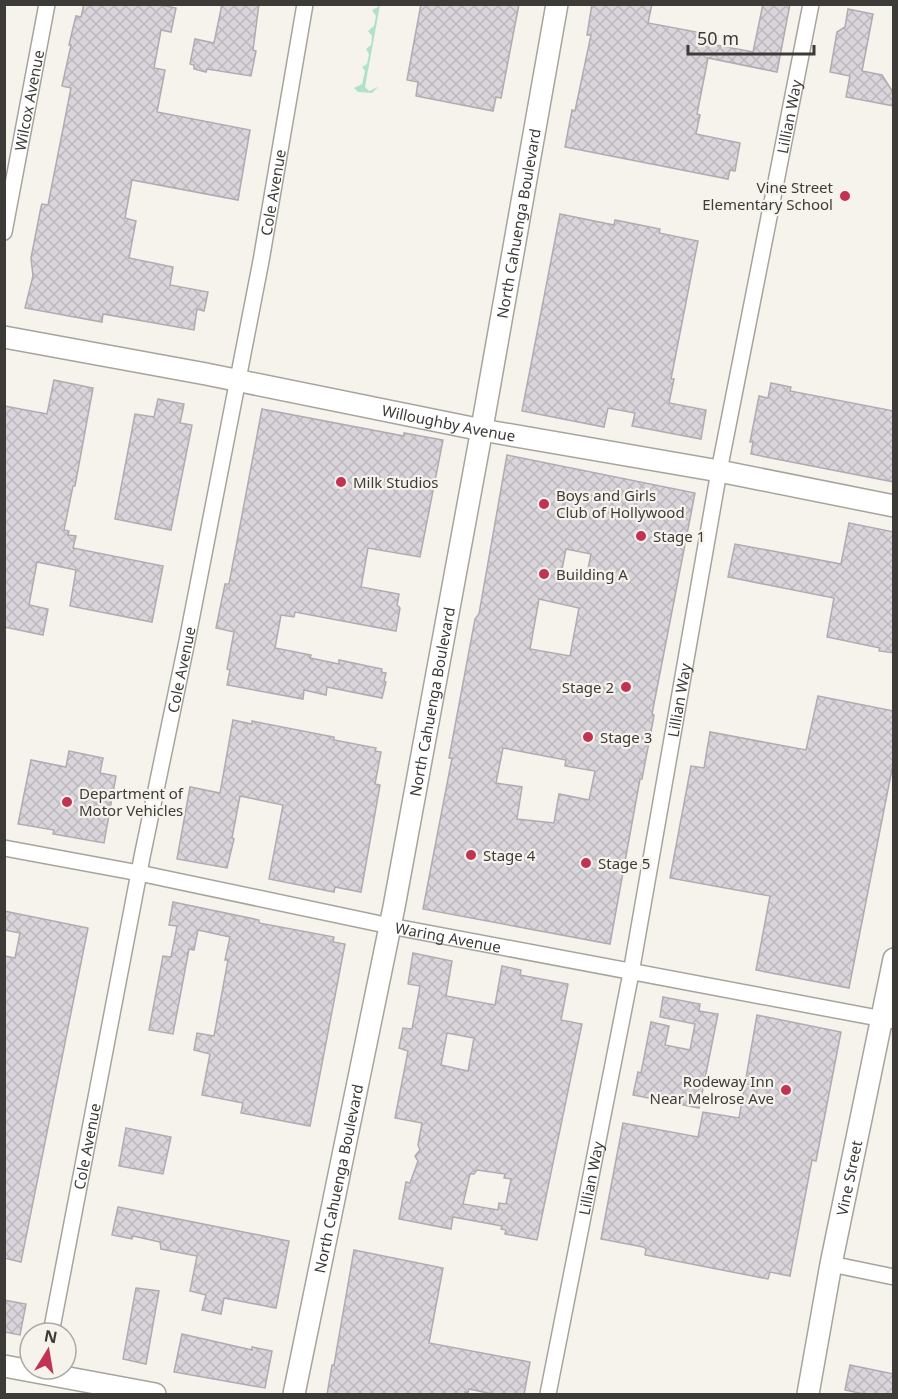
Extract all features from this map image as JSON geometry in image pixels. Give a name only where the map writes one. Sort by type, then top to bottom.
[{"type":"main road","name":"North Cahuenga Boulevard","points":[[294,1395],[390,926],[482,430],[557,4]]},
{"type":"main road","name":"Willoughby Avenue","points":[[4,337],[236,380],[482,430],[719,471],[894,506]]},
{"type":"main road","name":"Vine Street","points":[[808,1395],[831,1264],[888,1020],[894,959]]},
{"type":"main road","points":[[78,1378],[155,1395]]},
{"type":"street","name":"Wilcox Avenue","points":[[4,232],[47,4]]},
{"type":"street","name":"Cole Avenue","points":[[53,1321],[139,873],[261,261],[305,4]]},
{"type":"street","name":"Lillian Way","points":[[548,1395],[632,973],[719,471],[811,4]]},
{"type":"street","name":"Waring Avenue","points":[[4,848],[139,873],[390,926],[888,1020]]},
{"type":"street","points":[[831,1264],[894,1277]]},
{"type":"green space","points":[[380,5],[365,87],[369,91],[378,87],[372,93],[358,92],[354,88],[362,84],[365,71],[362,67],[367,64],[369,54],[366,49],[371,45],[372,36],[368,31],[374,26],[376,16],[372,10]]},
{"type":"building","points":[[84,4],[156,4],[176,8],[171,32],[161,30],[154,68],[165,70],[157,112],[250,130],[238,200],[132,180],[125,218],[136,221],[129,258],[173,267],[170,285],[208,292],[204,311],[197,309],[194,330],[103,314],[102,322],[25,308],[33,276],[31,258],[41,207],[42,204],[48,205],[71,88],[62,86],[71,45],[69,45],[76,16],[81,17]]},
{"type":"building","points":[[222,4],[259,4],[253,50],[256,51],[251,76],[207,69],[206,72],[194,69],[194,65],[190,64],[195,39],[214,43]]},
{"type":"building","points":[[421,4],[519,4],[501,98],[496,97],[493,111],[416,96],[418,82],[407,80]]},
{"type":"building","points":[[592,4],[652,4],[648,23],[718,36],[716,45],[753,52],[763,4],[790,4],[777,72],[708,58],[697,114],[700,115],[696,134],[740,143],[735,171],[730,170],[728,179],[565,147],[591,35],[587,35]]},
{"type":"building","points":[[848,9],[873,14],[862,71],[882,75],[894,94],[894,106],[846,97],[850,76],[830,72],[837,32],[845,27]]},
{"type":"building","points":[[560,214],[614,225],[615,220],[660,229],[659,233],[698,241],[671,379],[674,379],[669,403],[706,410],[701,439],[632,426],[635,413],[608,408],[604,427],[522,411]]},
{"type":"building","points":[[54,380],[93,388],[75,486],[73,486],[64,530],[69,531],[68,535],[76,536],[73,548],[163,566],[152,622],[70,606],[76,570],[37,562],[29,605],[48,609],[43,635],[4,627],[4,406],[47,414]]},
{"type":"building","points":[[771,383],[791,387],[790,391],[894,411],[894,482],[751,454],[753,442],[750,442],[759,396],[768,398]]},
{"type":"building","points":[[158,399],[184,404],[180,423],[192,425],[171,530],[115,519],[135,414],[154,417]]},
{"type":"building","name":"Milk Studios","points":[[262,409],[404,436],[404,433],[443,440],[420,557],[368,548],[361,587],[399,594],[397,605],[400,608],[396,631],[295,612],[294,617],[281,615],[275,648],[311,655],[310,658],[339,664],[339,660],[382,669],[381,672],[386,673],[384,681],[386,682],[382,698],[327,687],[326,695],[304,690],[303,699],[227,685],[230,670],[227,669],[234,632],[216,628],[225,584],[229,584]]},
{"type":"building","points":[[507,455],[695,493],[610,944],[423,909],[452,758],[449,758],[475,619],[479,614]],"holes":[[[566,549],[591,554],[586,579],[561,574]],[[539,599],[579,608],[570,656],[530,649]],[[503,748],[566,760],[565,766],[595,771],[589,800],[559,794],[554,823],[517,819],[522,787],[496,783]]]},
{"type":"building","points":[[849,523],[894,532],[894,653],[827,637],[834,598],[728,577],[735,544],[841,564]]},
{"type":"building","points":[[818,696],[894,711],[894,759],[849,988],[756,970],[770,896],[670,878],[691,766],[704,768],[710,732],[806,750]]},
{"type":"building","points":[[233,720],[252,724],[252,721],[334,737],[334,740],[376,748],[375,751],[381,752],[375,784],[380,785],[361,892],[335,887],[334,892],[269,879],[283,805],[240,796],[227,868],[177,859],[190,787],[220,793]]},
{"type":"building","name":"Department of Motor Vehicles","points":[[69,751],[103,758],[100,773],[116,776],[104,843],[53,834],[54,830],[18,824],[31,760],[66,767]]},
{"type":"building","points":[[173,902],[259,920],[259,923],[334,937],[333,942],[345,944],[310,1126],[241,1113],[243,1103],[202,1095],[210,1054],[194,1050],[197,1033],[214,1036],[230,937],[198,930],[194,950],[189,949],[173,1034],[149,1030],[163,956],[171,957],[177,926],[169,925]]},
{"type":"building","points":[[4,911],[88,928],[21,1262],[4,1258],[4,956],[15,958],[20,933],[4,930]]},
{"type":"building","points":[[413,953],[452,961],[446,996],[495,1005],[502,966],[521,970],[520,975],[568,984],[561,1020],[582,1024],[537,1240],[505,1234],[506,1230],[501,1229],[502,1226],[453,1217],[451,1229],[399,1219],[406,1182],[410,1183],[418,1161],[415,1156],[420,1150],[418,1145],[422,1123],[395,1118],[408,1051],[399,1048],[403,1028],[412,1029],[420,986],[408,984]],"holes":[[[447,1033],[474,1038],[468,1071],[441,1065]],[[477,1170],[505,1174],[504,1178],[511,1179],[506,1204],[499,1203],[498,1210],[463,1204],[470,1174],[474,1174]]]},
{"type":"building","points":[[663,997],[700,1004],[699,1011],[718,1014],[699,1108],[633,1095],[638,1072],[641,1073],[651,1022],[669,1026],[665,1045],[690,1050],[695,1024],[660,1017]]},
{"type":"building","points":[[757,1015],[841,1032],[816,1161],[812,1160],[790,1276],[770,1272],[768,1279],[645,1255],[646,1249],[643,1247],[601,1239],[623,1123],[698,1137],[703,1112],[739,1118]]},
{"type":"building","points":[[126,1128],[171,1137],[163,1174],[119,1166]]},
{"type":"building","points":[[118,1207],[289,1241],[276,1308],[224,1298],[221,1314],[202,1310],[206,1295],[190,1291],[197,1256],[161,1249],[160,1242],[133,1236],[132,1239],[112,1235]]},
{"type":"building","points":[[354,1250],[443,1268],[429,1343],[530,1362],[524,1395],[497,1395],[469,1389],[465,1395],[327,1395]]},
{"type":"building","points":[[136,1288],[159,1291],[146,1364],[123,1359]]},
{"type":"building","points":[[4,1300],[26,1304],[23,1321],[18,1321],[18,1335],[4,1332]]},
{"type":"building","points":[[182,1334],[252,1350],[252,1347],[272,1351],[265,1388],[174,1372]]},
{"type":"building","points":[[850,1365],[894,1374],[894,1395],[868,1395],[845,1390]]},
{"type":"place","name":"Vine Street Elementary School","points":[[845,196]]},
{"type":"place","name":"Milk Studios","points":[[341,482]]},
{"type":"place","name":"Boys and Girls Club of Hollywood","points":[[544,504]]},
{"type":"place","name":"Stage 1","points":[[641,536]]},
{"type":"place","name":"Building A","points":[[544,574]]},
{"type":"place","name":"Stage 2","points":[[626,687]]},
{"type":"place","name":"Stage 3","points":[[588,737]]},
{"type":"place","name":"Department of Motor Vehicles","points":[[67,802]]},
{"type":"place","name":"Stage 4","points":[[471,855]]},
{"type":"place","name":"Stage 5","points":[[586,863]]},
{"type":"place","name":"Rodeway Inn Near Melrose Ave","points":[[786,1090]]}]
